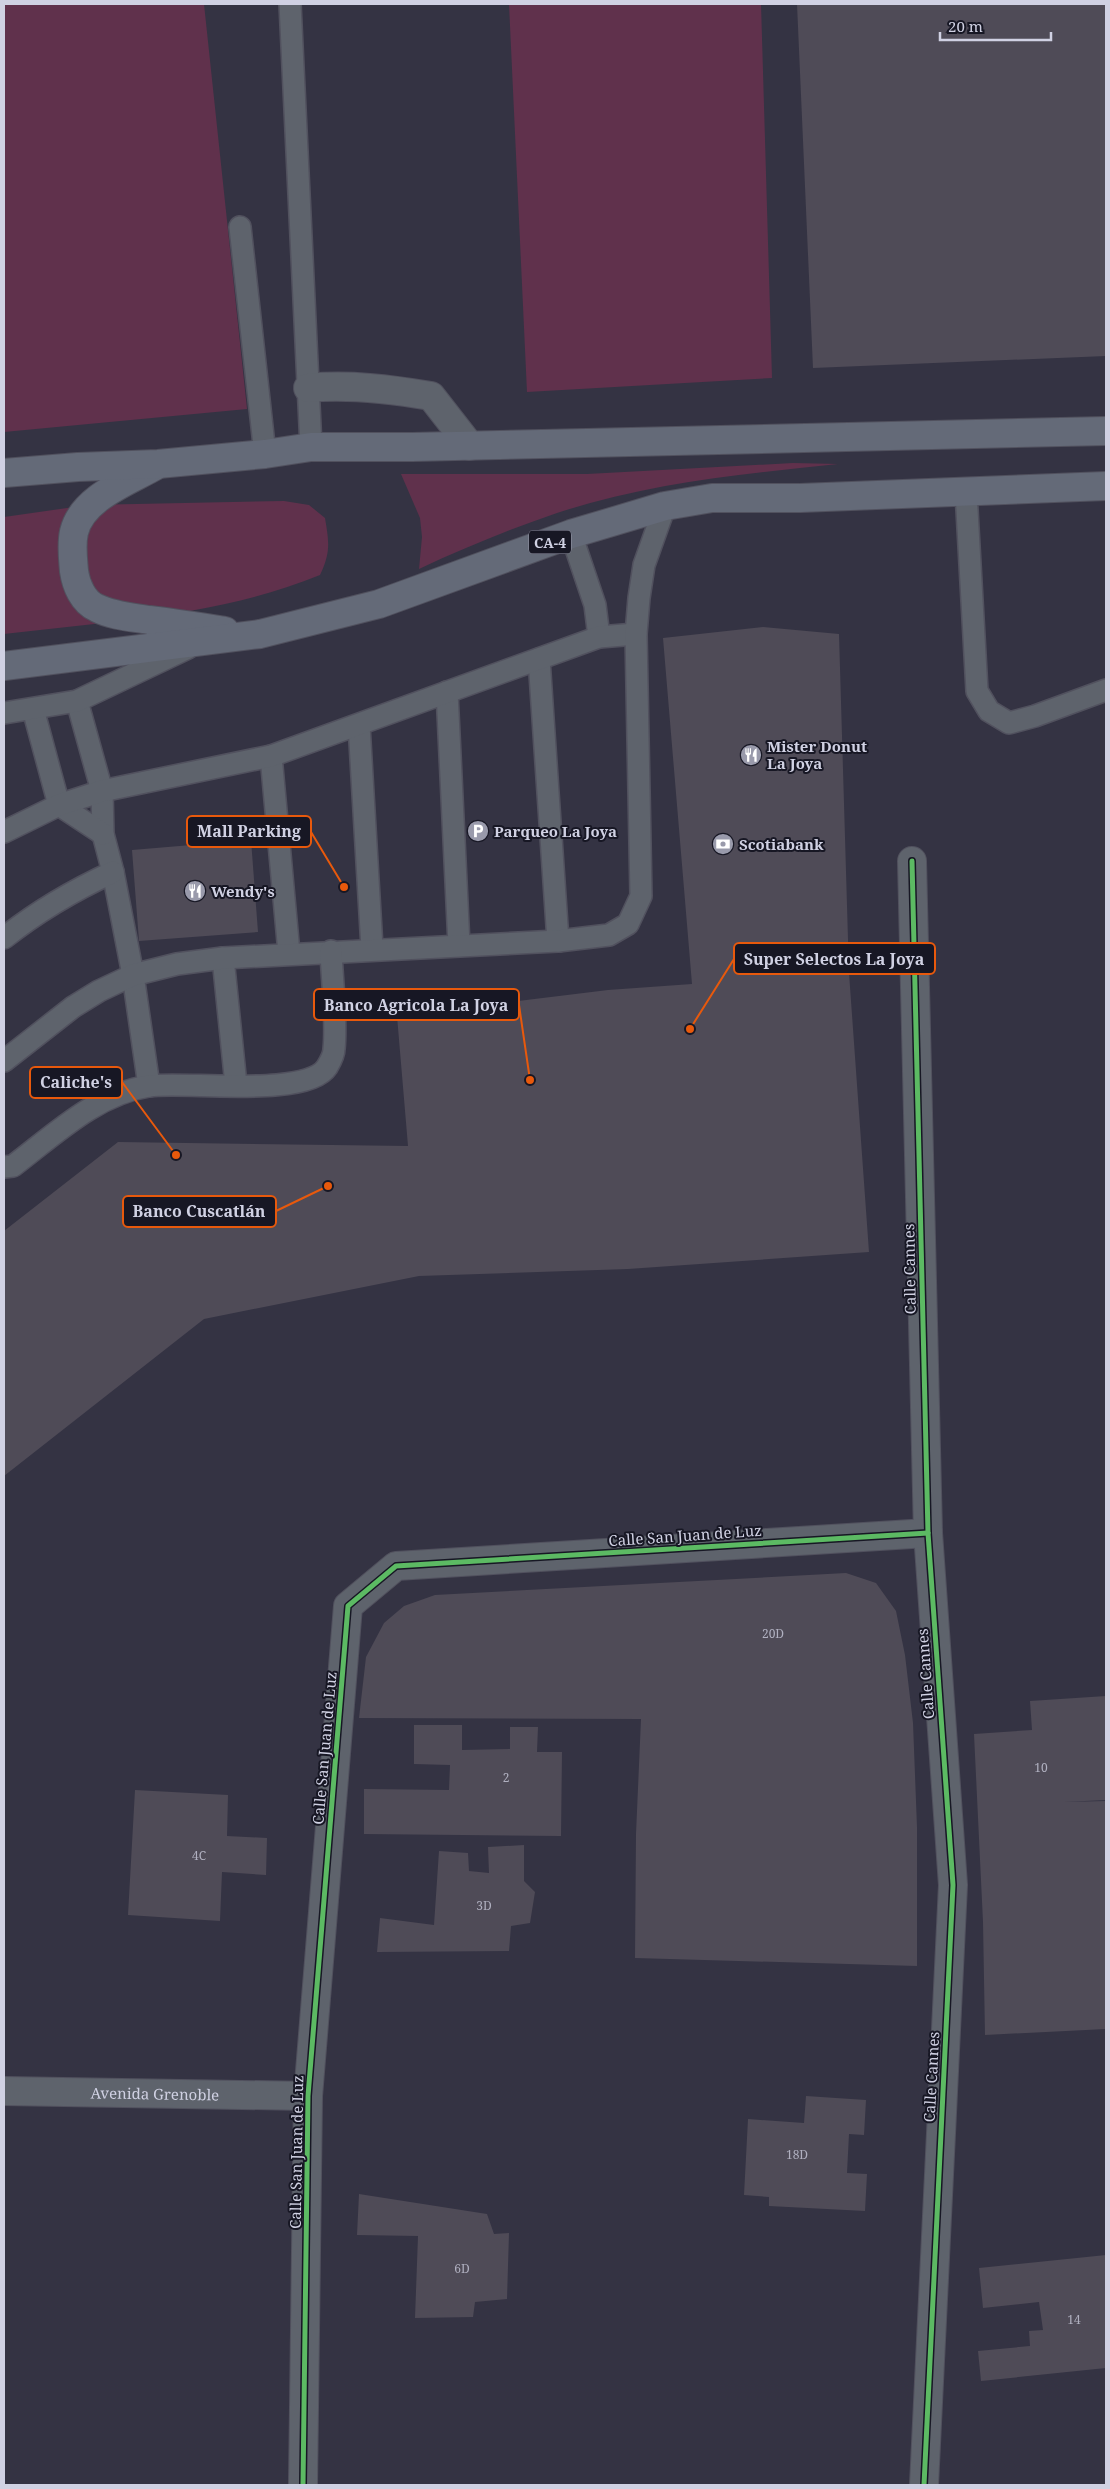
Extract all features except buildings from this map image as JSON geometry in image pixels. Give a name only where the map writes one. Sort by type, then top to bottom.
[{"type":"highway","points":[[4,473],[78,467],[158,464],[265,454],[311,447],[470,446],[1106,431]]},
{"type":"highway","points":[[158,464],[108,492],[92,504],[79,519],[74,532],[72,551],[78,588],[86,601],[96,608],[113,615],[255,635]]},
{"type":"highway","name":"CA-4","points":[[4,666],[197,644],[255,635],[379,604],[570,534],[665,506],[712,498],[800,498],[1106,486]]},
{"type":"street","points":[[308,388],[328,386],[380,388],[431,396],[470,446]]},
{"type":"street","name":"Calle Cannes","points":[[912,861],[928,1533],[953,1885],[924,2485]]},
{"type":"street","name":"Calle San Juan de Luz","points":[[303,2485],[308,2096],[348,1606],[396,1566],[928,1533]]},
{"type":"street","name":"Avenida Grenoble","points":[[4,2091],[308,2096]]},
{"type":"lane","points":[[290,4],[311,447]]},
{"type":"lane","points":[[240,227],[265,454]]},
{"type":"lane","points":[[966,492],[977,692],[989,711],[1009,723],[1035,716],[1106,690]]},
{"type":"lane","points":[[4,1061],[99,991],[133,975],[177,964],[223,958],[331,950],[558,941],[609,935],[628,924],[641,896],[636,634],[638,598],[644,565],[665,506]]},
{"type":"lane","points":[[570,534],[595,605],[599,636]]},
{"type":"lane","points":[[4,832],[59,805],[102,791],[270,756],[539,660],[599,636],[636,634]]},
{"type":"lane","points":[[4,713],[77,701],[197,644]]},
{"type":"lane","points":[[539,660],[558,941]]},
{"type":"lane","points":[[447,692],[459,945]]},
{"type":"lane","points":[[77,701],[102,791],[103,834],[113,872],[133,975],[149,1086]]},
{"type":"lane","points":[[33,709],[59,805],[103,834]]},
{"type":"lane","points":[[359,725],[372,948]]},
{"type":"lane","points":[[270,756],[289,954]]},
{"type":"lane","points":[[4,938],[35,914],[70,892],[113,872]]},
{"type":"lane","points":[[4,1166],[13,1166],[88,1109],[111,1096],[149,1086],[284,1085],[306,1079],[326,1069],[334,1051],[331,950]]},
{"type":"lane","points":[[223,958],[236,1086]]},
{"type":"shaded area","points":[[4,4],[204,4],[247,409],[4,432]]},
{"type":"shaded area","points":[[509,4],[761,4],[772,378],[527,392]]},
{"type":"shaded area","points":[[793,463],[838,464],[696,481],[626,494],[557,513],[470,546],[419,569],[422,537],[420,518],[401,474],[587,474]]},
{"type":"shaded area","points":[[284,501],[309,505],[325,518],[328,547],[326,560],[320,575],[282,589],[204,608],[164,615],[4,634],[4,517],[88,505]]},
{"type":"cycle path","points":[[912,861],[928,1533],[953,1885],[924,2485]]},
{"type":"cycle path","points":[[303,2485],[308,2096],[348,1606],[396,1566],[928,1533]]},
{"type":"place","name":"Mister Donut La Joya","points":[[751,755]]},
{"type":"place","name":"Parqueo La Joya","points":[[478,831]]},
{"type":"place","name":"Scotiabank","points":[[723,844]]},
{"type":"place","name":"Mall Parking","points":[[344,887]]},
{"type":"place","name":"Wendy's","points":[[195,891]]},
{"type":"place","name":"Super Selectos La Joya","points":[[690,1029]]},
{"type":"place","name":"Banco Agricola La Joya","points":[[530,1080]]},
{"type":"place","name":"Caliche's","points":[[176,1155]]},
{"type":"place","name":"Banco Cuscatlán","points":[[328,1186]]}]
